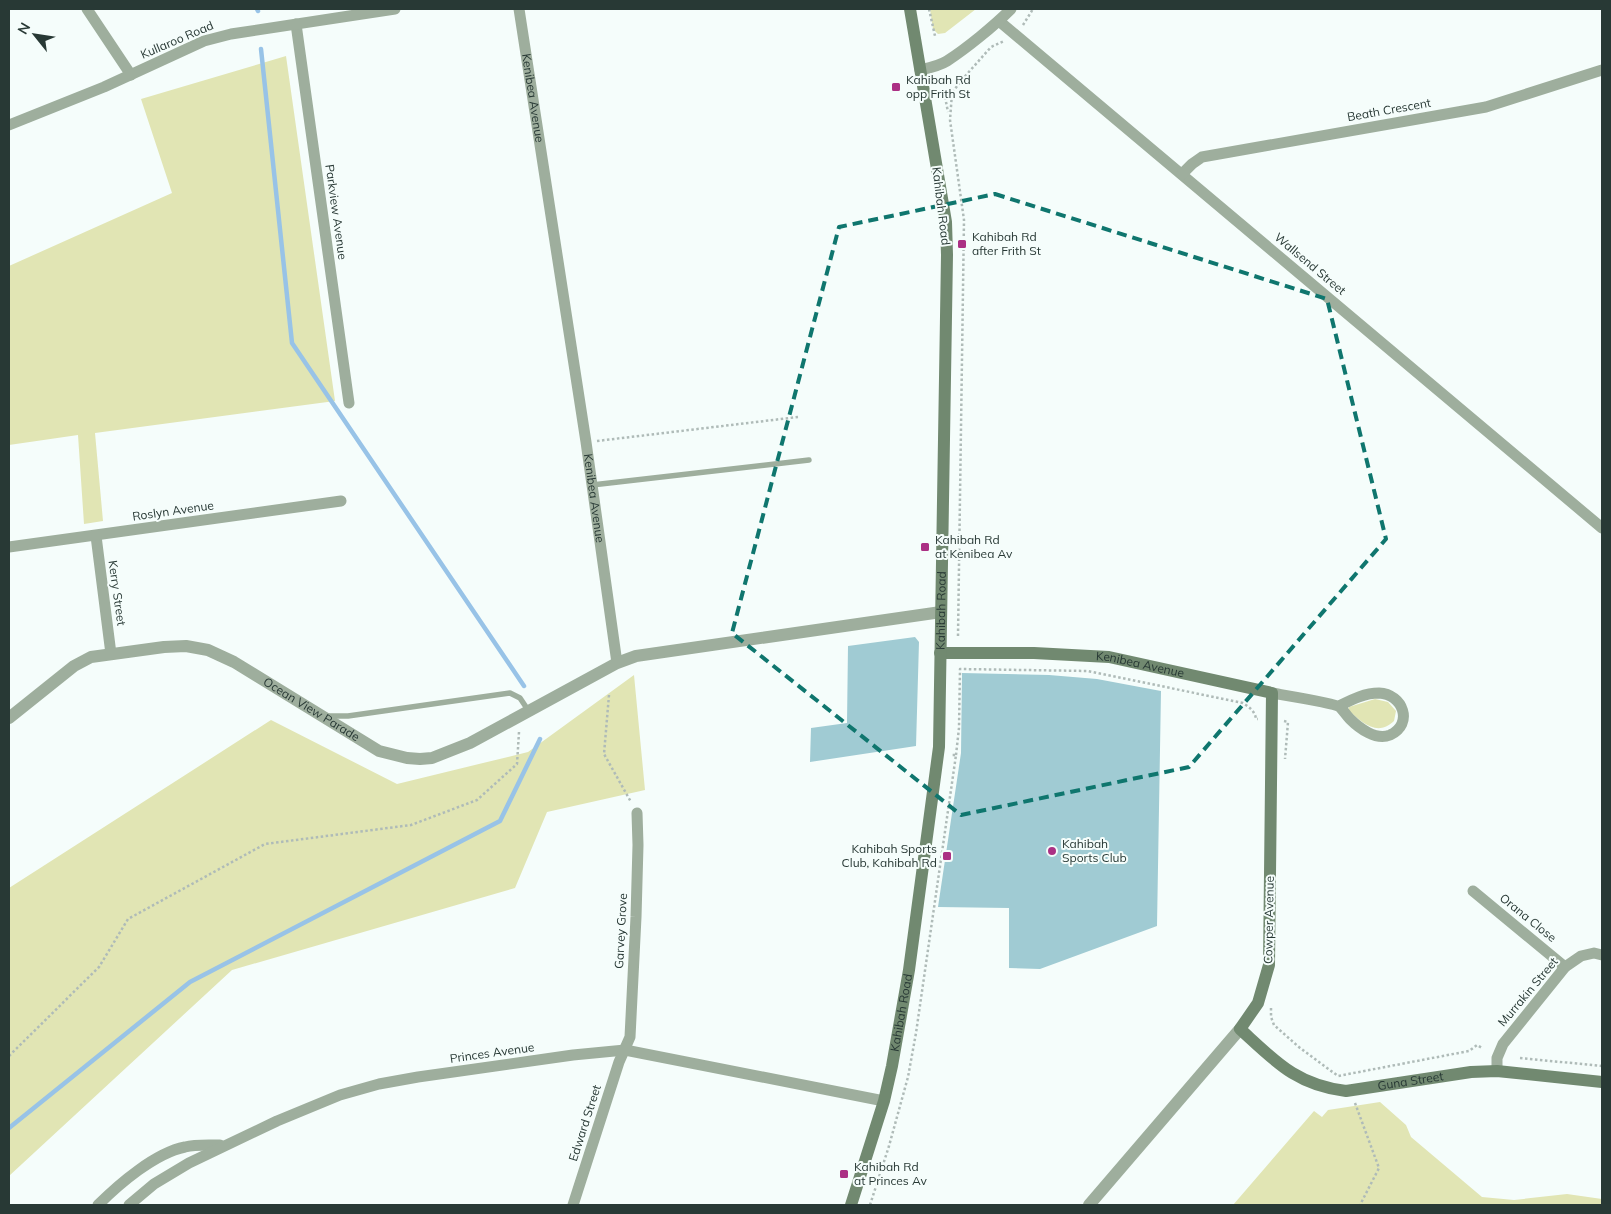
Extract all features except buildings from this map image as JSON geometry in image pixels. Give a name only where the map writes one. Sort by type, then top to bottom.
[{"type":"main road","name":"Kahibah Road","points":[[851,1205],[884,1101],[898,1037],[909,970],[939,747],[946,222],[910,9]]},
{"type":"main road","name":"Kenibea Avenue","points":[[940,653],[1034,652],[1110,657],[1272,693]]},
{"type":"main road","name":"Cowper Avenue","points":[[1240,1029],[1258,1003],[1269,965],[1272,693]]},
{"type":"main road","name":"Guna Street","points":[[1240,1029],[1278,1064],[1301,1079],[1327,1089],[1350,1090],[1471,1072],[1497,1071],[1602,1082]]},
{"type":"street","points":[[87,9],[131,75]]},
{"type":"street","name":"Kullaroo Road","points":[[9,125],[131,75],[204,42],[231,34],[395,9]]},
{"type":"street","name":"Kenibea Avenue","points":[[520,9],[586,442],[617,663]]},
{"type":"street","points":[[920,70],[946,62],[999,21],[1011,9]]},
{"type":"street","name":"Wallsend Street","points":[[999,21],[1602,528]]},
{"type":"street","name":"Parkview Avenue","points":[[296,24],[349,403]]},
{"type":"street","name":"Beath Crescent","points":[[1182,174],[1202,157],[1486,107],[1602,70]]},
{"type":"street","name":"Roslyn Avenue","points":[[9,547],[341,501]]},
{"type":"street","name":"Kerry Street","points":[[96,536],[112,654]]},
{"type":"street","points":[[617,663],[636,656],[654,653],[941,612]]},
{"type":"street","name":"Ocean View Parade","points":[[9,718],[74,666],[91,657],[186,646],[208,650],[234,662],[379,751],[394,756],[420,759],[432,758],[470,743],[617,663]]},
{"type":"street","name":"Kenibea Avenue","points":[[1272,693],[1339,706]]},
{"type":"street","points":[[1379,693],[1389,695],[1396,699],[1402,708],[1402,721],[1398,729],[1390,735],[1379,736],[1370,734],[1350,720],[1339,706],[1363,695],[1379,693]]},
{"type":"street","name":"Garvey Grove","points":[[625,1050],[630,1037],[636,917],[637,813]]},
{"type":"street","name":"Orana Close","points":[[1473,892],[1565,966]]},
{"type":"street","name":"Murrakin Street","points":[[1497,1071],[1497,1058],[1502,1044],[1565,966],[1581,956],[1602,955]]},
{"type":"street","name":"Cowper Avenue","points":[[1089,1205],[1240,1029]]},
{"type":"street","name":"Princes Avenue","points":[[129,1205],[161,1180],[189,1163],[277,1121],[340,1095],[379,1084],[418,1077],[574,1055],[625,1050],[884,1101]]},
{"type":"street","name":"Edward Street","points":[[573,1205],[619,1062],[625,1050]]},
{"type":"street","points":[[98,1205],[142,1169],[169,1152],[186,1146],[225,1145]]},
{"type":"lane","points":[[592,484],[808,460]]},
{"type":"lane","points":[[322,716],[348,716],[510,693],[520,698],[524,714]]},
{"type":"path","points":[[929,9],[935,36]]},
{"type":"path","points":[[950,120],[952,93],[960,82],[991,47],[1005,41],[1024,24],[1033,9]]},
{"type":"path","points":[[945,97],[964,220],[958,636]]},
{"type":"path","points":[[586,442],[798,418]]},
{"type":"path","points":[[956,755],[959,728],[960,669],[1088,671],[1243,704],[1250,708],[1256,715],[1256,719],[1259,719]]},
{"type":"path","points":[[609,695],[604,754],[637,813]]},
{"type":"path","points":[[9,1056],[98,967],[128,919],[265,844],[411,826],[477,800],[517,764],[524,714]]},
{"type":"path","points":[[1284,722],[1288,722],[1285,760]]},
{"type":"path","points":[[1272,1001],[1271,1017],[1274,1025],[1300,1048],[1338,1076],[1469,1051],[1477,1044],[1482,1048]]},
{"type":"path","points":[[1520,1058],[1602,1066]]},
{"type":"path","points":[[1350,1090],[1379,1168],[1360,1205]]},
{"type":"highlighted area","points":[[995,194],[1327,299],[1386,539],[1189,767],[961,815],[732,633],[839,227]]},
{"type":"green space","points":[[930,9],[976,9],[945,33],[938,34],[933,29]]},
{"type":"green space","points":[[286,56],[335,401],[95,433],[103,521],[84,524],[78,435],[9,445],[9,266],[172,193],[141,99]]},
{"type":"green space","points":[[634,675],[645,790],[547,812],[515,888],[232,970],[9,1176],[9,888],[271,720],[397,784],[528,752]]},
{"type":"green space","points":[[1375,699],[1388,702],[1396,711],[1394,721],[1388,726],[1376,728],[1370,726],[1348,710],[1349,707]]},
{"type":"green space","points":[[1380,1102],[1406,1125],[1411,1137],[1482,1197],[1514,1200],[1567,1194],[1602,1199],[1602,1205],[1233,1205],[1314,1111],[1322,1117],[1328,1110]]},
{"type":"waterway","points":[[261,49],[292,343],[524,686]]},
{"type":"waterway","points":[[9,1128],[190,982],[500,821],[540,739]]},
{"type":"place","name":"Kahibah Rd opp Frith St","points":[[896,87]]},
{"type":"place","name":"Kahibah Rd after Frith St","points":[[962,244]]},
{"type":"place","name":"Kahibah Rd at Kenibea Av","points":[[925,547]]},
{"type":"place","name":"Kahibah Sports Club","points":[[1052,851]]},
{"type":"place","name":"Kahibah Sports Club, Kahibah Rd","points":[[947,856]]},
{"type":"place","name":"Kahibah Rd at Princes Av","points":[[844,1174]]}]
